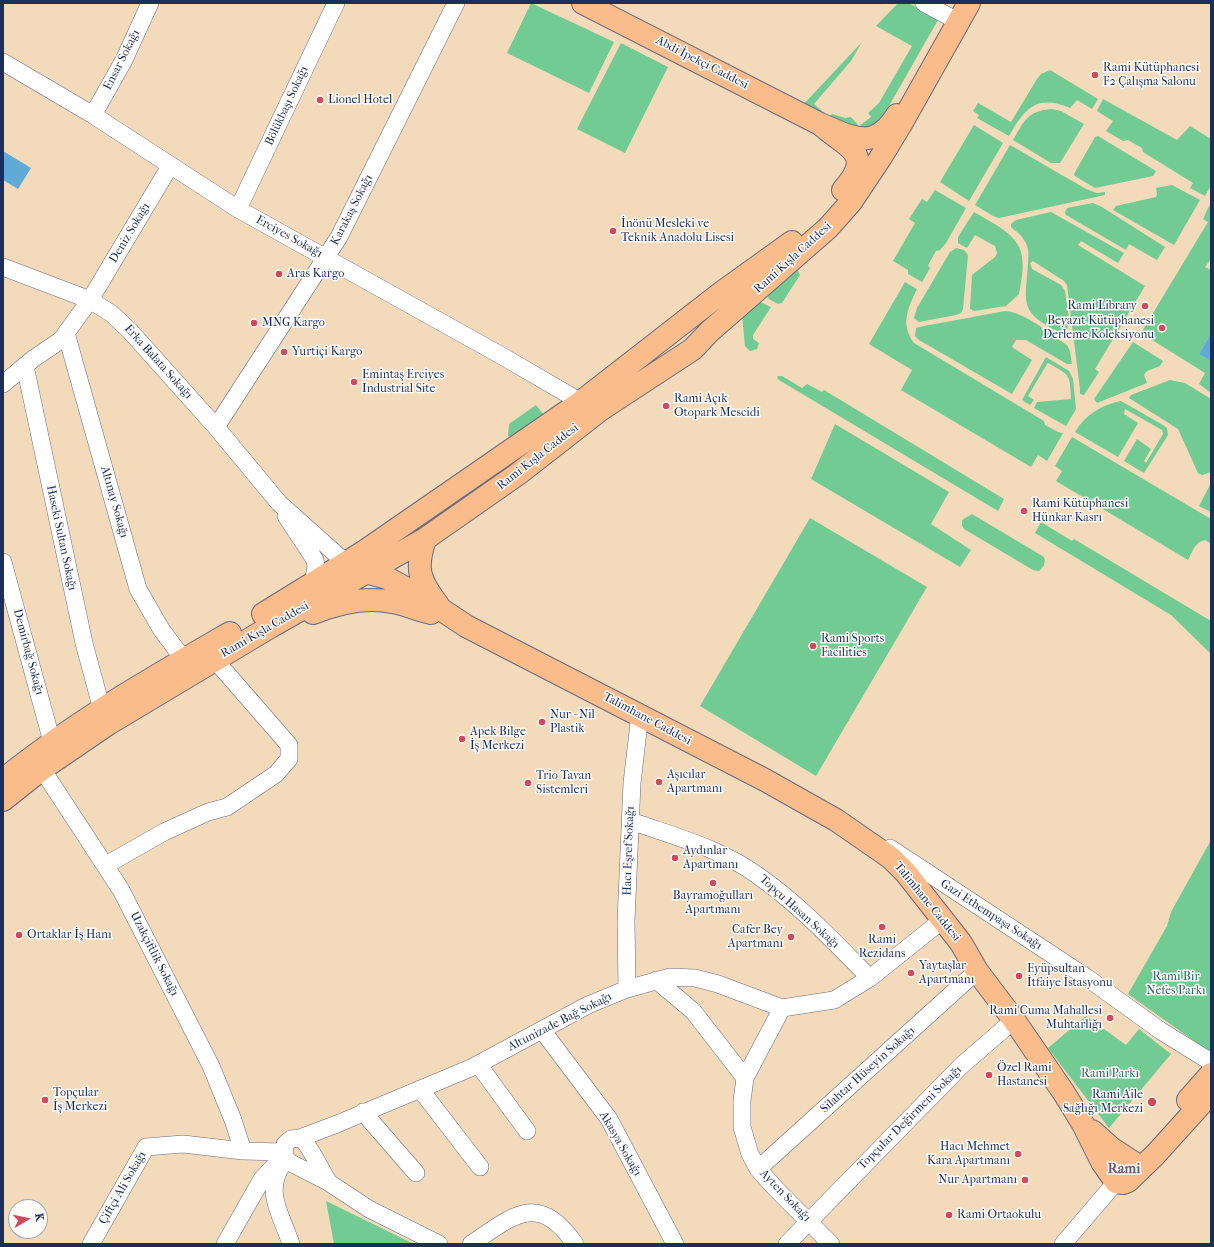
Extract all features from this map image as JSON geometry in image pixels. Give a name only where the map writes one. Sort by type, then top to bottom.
[{"type":"main road","name":"Abdi İpekçi Caddesi","points":[[583,3],[820,124]]},
{"type":"main road","name":"Rami Kışla Caddesi","points":[[3,800],[42,769],[103,728],[270,627],[356,567],[413,519],[502,456],[693,348],[828,228],[851,202],[881,157],[969,3]]},
{"type":"main road","points":[[820,124],[856,138],[868,139],[878,136],[891,125],[924,69],[940,52]]},
{"type":"main road","name":"Rami Kışla Caddesi","points":[[3,780],[52,742],[184,660],[313,584],[425,540],[518,474],[591,406],[721,293],[784,249],[814,222],[846,187],[856,172],[858,160],[855,152],[850,146],[832,135],[820,124]]},
{"type":"main road","points":[[425,540],[419,561],[419,572],[427,590],[445,614]]},
{"type":"main road","name":"Talimhane Caddesi","points":[[356,567],[387,578],[427,600],[445,614],[765,780],[848,828],[883,860],[939,923],[966,949],[977,971],[1014,1020],[1083,1124]]},
{"type":"main road","name":"Talimhane Caddesi","points":[[270,627],[335,605],[365,600],[391,601],[436,614],[445,614]]},
{"type":"main road","points":[[1083,1124],[1102,1162],[1116,1182],[1120,1183],[1128,1181],[1134,1165],[1146,1146],[1211,1074]]},
{"type":"main road","points":[[1134,1165],[1183,1125],[1211,1093]]},
{"type":"main road","points":[[1083,1124],[1134,1165]]},
{"type":"street","name":"Ensar Sokağı","points":[[93,115],[124,60],[150,3]]},
{"type":"street","name":"Bölükbaşı Sokağı","points":[[238,209],[336,3]]},
{"type":"street","name":"Karakaş Sokağı","points":[[216,427],[339,237],[456,3]]},
{"type":"street","points":[[924,3],[959,22]]},
{"type":"street","name":"Erciyes Sokağı","points":[[3,62],[93,115],[238,209],[591,406]]},
{"type":"street","name":"Deniz Sokağı","points":[[3,384],[25,366],[56,345],[66,333],[90,300],[170,166]]},
{"type":"street","name":"Erka Balata Sokağı","points":[[3,267],[90,300],[122,322],[216,427],[279,503],[356,567]]},
{"type":"street","name":"Altınay Sokağı","points":[[66,333],[138,589],[161,629],[184,660]]},
{"type":"street","name":"Haseki Sultan Sokağı","points":[[25,366],[84,643],[102,710]]},
{"type":"street","name":"Erka Balata Sokağı","points":[[279,503],[288,520],[315,560],[316,568],[313,584]]},
{"type":"street","name":"Demirbağ Sokağı","points":[[3,562],[52,742]]},
{"type":"street","points":[[106,865],[164,832],[208,812],[228,807],[276,774],[289,759],[289,745],[215,660]]},
{"type":"street","name":"Hacı Eşref Sokağı","points":[[627,989],[626,921],[632,783],[640,714]]},
{"type":"street","name":"Uzakçiftlik Sokağı","points":[[42,769],[121,890],[211,1066],[233,1120],[243,1151]]},
{"type":"street","name":"Topçu Hasan Sokağı","points":[[631,821],[689,841],[734,861],[757,874],[826,934],[870,978]]},
{"type":"street","name":"Gazi Ethempaşa Sokağı","points":[[848,828],[868,836],[898,853],[1086,977],[1161,1031],[1211,1062]]},
{"type":"street","name":"Altunizade Bağ Sokağı","points":[[306,1146],[337,1124],[478,1064],[588,1004],[627,989],[670,977],[695,978],[718,984],[782,1008],[834,1000],[870,978],[939,923]]},
{"type":"street","name":"Silahtar Hüseyin Sokağı","points":[[758,1169],[977,971]]},
{"type":"street","points":[[656,980],[692,1011],[746,1078]]},
{"type":"street","name":"Ayten Sokağı","points":[[782,1008],[746,1078],[742,1101],[742,1127],[750,1154],[758,1169],[831,1244]]},
{"type":"street","name":"Topçular Değirmeni Sokağı","points":[[787,1244],[961,1066],[1014,1020]]},
{"type":"street","name":"Akasya Sokağı","points":[[542,1030],[608,1119],[675,1244]]},
{"type":"street","points":[[478,1064],[527,1131]]},
{"type":"street","points":[[420,1089],[480,1167]]},
{"type":"street","points":[[363,1112],[416,1173]]},
{"type":"street","points":[[291,1244],[273,1193],[274,1181],[277,1172],[286,1158],[285,1144],[288,1141],[306,1146],[328,1182]]},
{"type":"street","name":"Çiftçi Ali Sokağı","points":[[91,1244],[146,1147],[183,1144],[286,1158]]},
{"type":"street","points":[[286,1158],[302,1162],[306,1146]]},
{"type":"street","points":[[286,1158],[328,1182],[369,1209],[439,1244]]},
{"type":"street","points":[[225,1244],[262,1179],[286,1158]]},
{"type":"street","points":[[1063,1244],[1116,1182]]},
{"type":"street","points":[[471,1244],[516,1216],[528,1212],[541,1213],[552,1218],[560,1224],[575,1244]]},
{"type":"green space","points":[[531,3],[614,42],[589,93],[507,53]]},
{"type":"green space","points":[[898,3],[909,3],[938,20],[889,106],[874,129],[862,134],[826,121],[832,114],[845,118],[851,117],[859,126],[871,117],[868,113],[879,103],[912,46],[876,26]]},
{"type":"green space","points":[[862,42],[851,61],[814,104],[822,111],[818,116],[801,107]]},
{"type":"green space","points":[[621,43],[668,67],[625,153],[577,129]]},
{"type":"green space","points":[[1050,70],[1098,99],[1092,109],[1077,100],[1070,108],[1059,104],[1040,103],[1027,111],[1009,136],[977,118],[979,115],[973,111],[978,103],[1011,122],[1037,79],[1041,74]]},
{"type":"green space","points":[[1103,99],[1177,140],[1190,126],[1211,139],[1211,185],[1205,196],[1190,188],[1193,183],[1143,152],[1142,148],[1128,140],[1123,141],[1106,131],[1113,121],[1097,111]]},
{"type":"green space","points":[[1052,109],[1061,111],[1084,124],[1060,163],[1051,163],[1013,140],[1024,122],[1032,114]]},
{"type":"green space","points":[[974,125],[1003,143],[969,201],[940,182]]},
{"type":"green space","points":[[1098,136],[1156,171],[1153,176],[1095,188],[1075,176],[1074,174],[1095,137]]},
{"type":"green space","points":[[1010,145],[1086,189],[1097,193],[1105,192],[1105,195],[999,218],[993,216],[975,205]]},
{"type":"green space","points":[[1172,185],[1200,200],[1174,245],[1113,210],[1116,206],[1156,197],[1156,188]]},
{"type":"green space","points":[[935,190],[966,208],[946,243],[940,250],[936,251],[928,265],[930,268],[922,282],[908,274],[908,270],[893,261],[915,223],[909,219],[922,199],[927,202]]},
{"type":"green space","points":[[1093,203],[1102,207],[1165,247],[1157,260],[1129,244],[1126,250],[1066,215],[1065,212],[1067,208]]},
{"type":"green space","points":[[1209,206],[1211,207],[1211,259],[1205,267],[1211,270],[1211,333],[1199,354],[1211,361],[1211,393],[1199,384],[1205,373],[1141,333],[1208,222],[1203,219]]},
{"type":"green space","points":[[974,212],[1010,235],[1020,249],[1023,266],[1019,294],[1006,306],[974,311],[970,309],[972,275],[995,257],[997,253],[995,246],[975,235],[967,248],[958,243],[958,237]]},
{"type":"green space","points":[[1051,212],[1124,253],[1118,263],[1081,241],[1078,245],[1145,286],[1095,369],[1099,372],[1084,395],[1080,394],[1067,285],[1064,281],[1033,261],[1030,263],[1032,269],[1061,285],[1065,291],[1069,319],[1067,331],[1061,333],[1047,326],[1031,313],[1026,298],[1028,248],[1021,236],[1011,227],[1011,224],[1016,220]]},
{"type":"green space","points":[[956,248],[964,250],[968,255],[963,309],[961,313],[919,322],[914,318],[917,308],[950,252]]},
{"type":"green space","points":[[797,269],[800,275],[782,303],[778,304],[769,299],[767,295]]},
{"type":"green space","points":[[905,282],[917,289],[908,309],[906,323],[907,329],[914,343],[1044,421],[1045,425],[1063,433],[1047,461],[1038,455],[1031,467],[901,390],[912,370],[869,344]]},
{"type":"green space","points":[[760,302],[771,307],[753,335],[753,339],[759,343],[757,349],[750,351],[745,346],[742,315]]},
{"type":"green space","points":[[1005,311],[1012,312],[1029,319],[1067,345],[1070,351],[1072,364],[1067,364],[1026,340],[1016,340],[1012,347],[1032,360],[1012,394],[919,340],[915,336],[916,328],[919,327]]},
{"type":"green space","points":[[1133,342],[1163,361],[1160,366],[1147,371],[1144,375],[1147,383],[1097,403],[1094,399]]},
{"type":"green space","points":[[1046,357],[1069,371],[1073,379],[1076,409],[1066,426],[1034,408],[1037,402],[1071,399],[1069,380],[1065,373],[1061,370],[1048,363],[1028,396],[1034,400],[1030,405],[1022,400]]},
{"type":"green space","points":[[778,376],[782,376],[802,388],[807,384],[822,392],[824,390],[1004,499],[998,511],[779,380],[777,378]]},
{"type":"green space","points":[[1170,380],[1185,383],[1211,399],[1211,472],[1202,475],[1198,473],[1178,429],[1129,398],[1131,395]]},
{"type":"green space","points":[[1121,401],[1167,428],[1168,435],[1144,473],[1124,461],[1137,439],[1151,449],[1144,461],[1146,463],[1163,434],[1162,430],[1125,409],[1124,414],[1138,423],[1118,457],[1075,432],[1079,426],[1094,412],[1107,405]]},
{"type":"green space","points":[[536,405],[544,415],[513,438],[508,436],[509,424]]},
{"type":"green space","points":[[835,424],[949,492],[931,524],[971,550],[960,567],[811,479]]},
{"type":"green space","points":[[1072,437],[1211,519],[1211,544],[1205,540],[1199,543],[1194,548],[1188,560],[1056,481],[1062,471],[1055,466]]},
{"type":"green space","points":[[1211,483],[1211,512],[1199,506]]},
{"type":"green space","points":[[972,514],[1044,557],[1045,563],[1042,568],[1039,571],[1033,570],[964,529],[962,526],[962,520]]},
{"type":"green space","name":"Rami Sports Facilities","points":[[810,518],[927,587],[816,776],[700,706]]},
{"type":"green space","points":[[1041,522],[1072,541],[1074,539],[1211,621],[1211,654],[1171,615],[1035,533]]},
{"type":"green space","name":"Rami Bir Nefes Parkı","points":[[1211,840],[1211,1053],[1128,994],[1167,926],[1171,912]]},
{"type":"green space","name":"Rami Parkı","points":[[1086,1016],[1126,1045],[1139,1029],[1171,1054],[1109,1128],[1048,1048]]},
{"type":"green space","points":[[326,1201],[414,1244],[334,1244]]},
{"type":"water","points":[[3,151],[31,168],[18,189],[3,180]]},
{"type":"water","points":[[1211,333],[1211,361],[1199,354]]},
{"type":"place","name":"Rami Kütüphanesi F2 Çalışma Salonu","points":[[1095,75]]},
{"type":"place","name":"Lionel Hotel","points":[[320,100]]},
{"type":"place","name":"İnönü Mesleki ve Teknik Anadolu Lisesi","points":[[613,231]]},
{"type":"place","name":"Aras Kargo","points":[[279,274]]},
{"type":"place","name":"Rami Library","points":[[1145,306]]},
{"type":"place","name":"MNG Kargo","points":[[254,323]]},
{"type":"place","name":"Beyazıt Kütüphanesi Derleme Koleksiyonu","points":[[1162,328]]},
{"type":"place","name":"Yurtiçi Kargo","points":[[284,352]]},
{"type":"place","name":"Emintaş Erciyes Industrial Site","points":[[354,382]]},
{"type":"place","name":"Rami Açık Otopark Mescidi","points":[[666,406]]},
{"type":"place","name":"Rami Kütüphanesi Hünkar Kasrı","points":[[1024,511]]},
{"type":"place","name":"Rami Sports Facilities","points":[[813,646]]},
{"type":"place","name":"Nur - Nil Plastik","points":[[542,722]]},
{"type":"place","name":"Apek Bilge İş Merkezi","points":[[462,739]]},
{"type":"place","name":"Aşıcılar Apartmanı","points":[[659,782]]},
{"type":"place","name":"Trio Tavan Sistemleri","points":[[528,783]]},
{"type":"place","name":"Aydınlar Apartmanı","points":[[675,858]]},
{"type":"place","name":"Bayramoğulları Apartmanı","points":[[713,883]]},
{"type":"place","name":"Rami Rezidans","points":[[882,927]]},
{"type":"place","name":"Ortaklar İş Hanı","points":[[19,935]]},
{"type":"place","name":"Cafer Bey Apartmanı","points":[[791,937]]},
{"type":"place","name":"Yaytaşlar Apartmanı","points":[[911,973]]},
{"type":"place","name":"Eyüpsultan İtfaiye İstasyonu","points":[[1019,976]]},
{"type":"place","name":"Rami Cuma Mahallesi Muhtarlığı","points":[[1110,1018]]},
{"type":"place","name":"Özel Rami Hastanesi","points":[[989,1075]]},
{"type":"place","name":"Topçular İş Merkezi","points":[[45,1100]]},
{"type":"place","name":"Rami Aile Sağlığı Merkezi","points":[[1152,1102]]},
{"type":"place","name":"Hacı Mehmet Kara Apartmanı","points":[[1018,1154]]},
{"type":"place","name":"Nur Apartmanı","points":[[1025,1180]]},
{"type":"place","name":"Rami Ortaokulu","points":[[949,1215]]},
{"type":"district","name":"Rami","points":[[1124,1170]]}]
